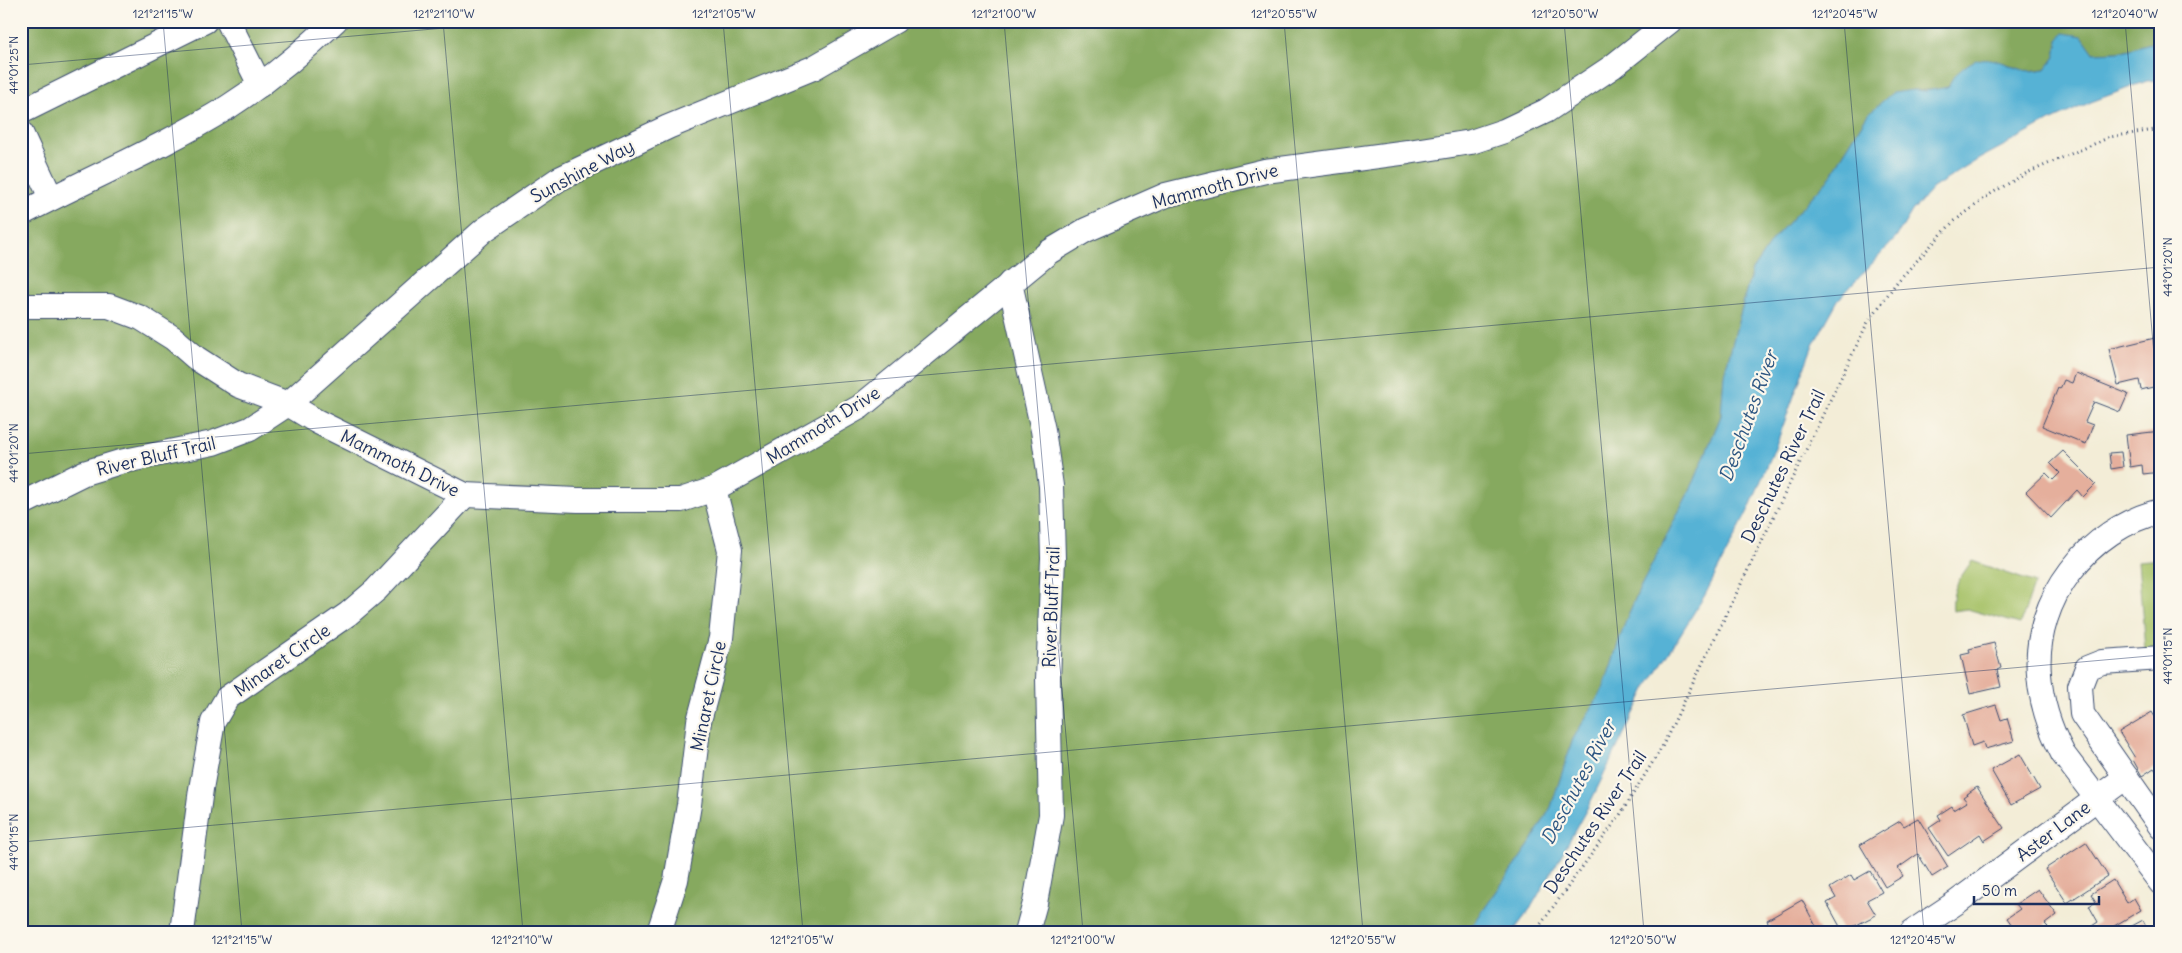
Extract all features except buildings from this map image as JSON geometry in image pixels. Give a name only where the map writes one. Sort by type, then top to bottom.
[{"type":"street","points":[[21,112],[205,21]]},
{"type":"street","points":[[228,21],[260,85]]},
{"type":"street","points":[[21,214],[188,130],[260,85],[306,49],[335,21]]},
{"type":"street","name":"Sunshine Way","points":[[288,404],[484,230],[559,179],[668,126],[813,68],[895,21]]},
{"type":"street","name":"Mammoth Drive","points":[[21,306],[109,306],[141,318],[173,338],[196,358],[238,384],[288,404],[316,421],[465,495],[578,500],[681,500],[714,489],[860,407],[1049,252],[1086,230],[1166,195],[1265,170],[1417,151],[1470,142],[1504,131],[1546,111],[1612,67],[1670,21]]},
{"type":"street","points":[[21,134],[52,198]]},
{"type":"street","name":"River Bluff Trail","points":[[1010,283],[1043,430],[1051,486],[1053,558],[1048,679],[1051,814],[1035,903],[1027,932]]},
{"type":"street","name":"River Bluff Trail","points":[[21,504],[84,473],[120,462],[213,443],[250,429],[288,404]]},
{"type":"street","name":"Minaret Circle","points":[[658,932],[676,880],[689,805],[699,721],[721,638],[730,550],[714,489]]},
{"type":"street","name":"Minaret Circle","points":[[182,932],[212,722],[227,698],[348,614],[376,590],[465,495]]},
{"type":"street","points":[[2161,511],[2143,515],[2116,529],[2091,546],[2071,570],[2055,594],[2046,618],[2040,645],[2039,664],[2043,703],[2052,733],[2096,799],[2161,883]]},
{"type":"street","points":[[2161,658],[2102,662],[2088,668],[2080,686],[2082,714],[2161,827]]},
{"type":"street","name":"Aster Lane","points":[[1912,932],[1957,902],[2126,777]]},
{"type":"path","name":"Deschutes River Trail","points":[[1535,932],[1620,815],[1662,746],[1868,322],[1897,282],[1952,223],[2006,185],[2027,173],[2110,136],[2161,130]]},
{"type":"green space","points":[[21,21],[2161,21],[2161,40],[2119,52],[2094,53],[2082,36],[2058,40],[2055,57],[2046,69],[2025,71],[2005,63],[1940,90],[1913,90],[1868,114],[1832,175],[1773,239],[1752,270],[1724,375],[1721,416],[1694,482],[1640,588],[1626,620],[1604,687],[1573,739],[1551,807],[1532,841],[1468,932],[21,932]]},
{"type":"green space","points":[[2161,559],[2161,650],[2145,651],[2138,561]]},
{"type":"green space","points":[[1972,561],[2035,583],[2020,624],[1967,609],[1953,611],[1953,596],[1957,584]]},
{"type":"water","name":"Deschutes River","points":[[2064,33],[2082,36],[2094,53],[2119,52],[2161,40],[2161,80],[2147,81],[2091,102],[2046,123],[1979,159],[1933,188],[1912,211],[1896,238],[1838,300],[1812,347],[1776,445],[1749,509],[1705,595],[1646,689],[1589,805],[1557,863],[1530,909],[1513,932],[1468,932],[1532,841],[1551,807],[1573,739],[1604,687],[1626,620],[1640,588],[1694,482],[1721,416],[1724,375],[1752,270],[1773,239],[1832,175],[1868,114],[1892,93],[1913,90],[1926,91],[1949,87],[1957,73],[1970,63],[1978,60],[1992,59],[2026,71],[2046,69],[2055,57],[2058,40]]}]
